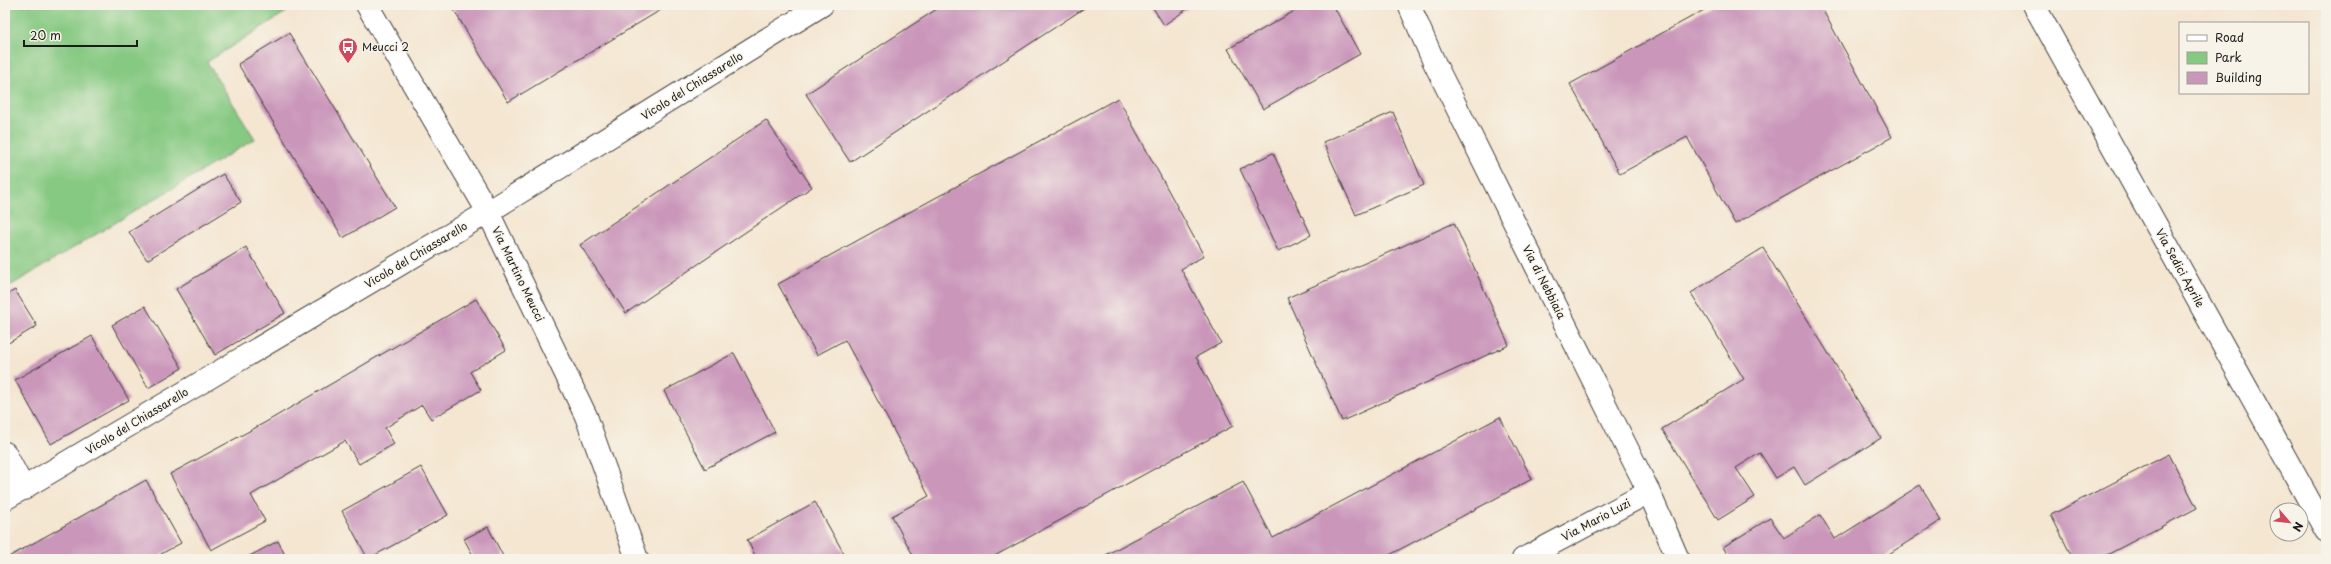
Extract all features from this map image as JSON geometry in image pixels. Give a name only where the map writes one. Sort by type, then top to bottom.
[{"type":"street","name":"Via Martino Meucci","points":[[367,5],[488,212],[586,416],[636,559]]},
{"type":"street","name":"Vicolo del Chiassarello","points":[[5,499],[488,212],[822,5]]},
{"type":"street","name":"Via di Nebbiaia","points":[[1408,5],[1434,62],[1649,492],[1678,559]]},
{"type":"street","name":"Via Sedici Aprile","points":[[2034,5],[2326,532]]},
{"type":"street","points":[[5,453],[24,489]]},
{"type":"street","name":"Via Mario Luzi","points":[[1523,559],[1649,492]]},
{"type":"green space","points":[[5,5],[297,5],[207,62],[255,139],[5,289]]},
{"type":"building","points":[[451,5],[669,5],[508,102]]},
{"type":"building","points":[[943,5],[1089,5],[850,162],[806,94]]},
{"type":"building","points":[[1151,5],[1193,5],[1164,25]]},
{"type":"building","points":[[1305,5],[1333,5],[1360,54],[1263,109],[1228,49]]},
{"type":"building","points":[[1713,5],[1820,5],[1892,137],[1735,224],[1687,137],[1620,174],[1570,84]]},
{"type":"building","points":[[289,33],[395,207],[343,238],[238,64]]},
{"type":"building","points":[[1118,98],[1204,256],[1181,269],[1221,343],[1196,357],[1233,426],[989,559],[915,559],[892,516],[929,496],[845,340],[817,355],[778,284]]},
{"type":"building","points":[[1393,112],[1424,185],[1356,215],[1323,142]]},
{"type":"building","points":[[766,120],[812,187],[626,313],[580,245]]},
{"type":"building","points":[[1273,153],[1311,235],[1278,251],[1240,169]]},
{"type":"building","points":[[223,174],[241,202],[147,260],[129,232]]},
{"type":"building","points":[[1454,223],[1509,345],[1342,421],[1287,298]]},
{"type":"building","points":[[246,247],[285,313],[215,355],[176,289]]},
{"type":"building","points":[[1763,248],[1881,438],[1805,485],[1794,467],[1776,478],[1760,453],[1736,468],[1755,497],[1718,520],[1662,429],[1744,379],[1691,293]]},
{"type":"building","points":[[15,290],[37,326],[5,345],[5,296]]},
{"type":"building","points":[[476,299],[506,350],[470,372],[481,390],[431,419],[422,405],[385,428],[394,444],[359,464],[345,441],[251,495],[265,521],[211,550],[170,474],[266,422]]},
{"type":"building","points":[[145,306],[182,368],[148,388],[112,325]]},
{"type":"building","points":[[92,336],[129,400],[51,444],[15,380]]},
{"type":"building","points":[[734,353],[775,432],[705,469],[664,391]]},
{"type":"building","points":[[1500,417],[1532,479],[1382,559],[1098,559],[1243,482],[1273,538]]},
{"type":"building","points":[[2169,454],[2197,508],[2099,559],[2073,559],[2051,515]]},
{"type":"building","points":[[421,467],[448,515],[368,559],[342,511]]},
{"type":"building","points":[[146,480],[181,543],[161,554],[164,559],[5,559]]},
{"type":"building","points":[[1920,485],[1942,520],[1881,559],[1730,559],[1723,547],[1770,518],[1784,538],[1820,515],[1835,539]]},
{"type":"building","points":[[815,502],[847,559],[757,559],[747,540]]},
{"type":"building","points":[[488,527],[504,558],[502,559],[475,559],[464,539]]},
{"type":"building","points":[[278,541],[287,559],[244,559]]},
{"type":"place","name":"Meucci 2","points":[[348,64]]}]
